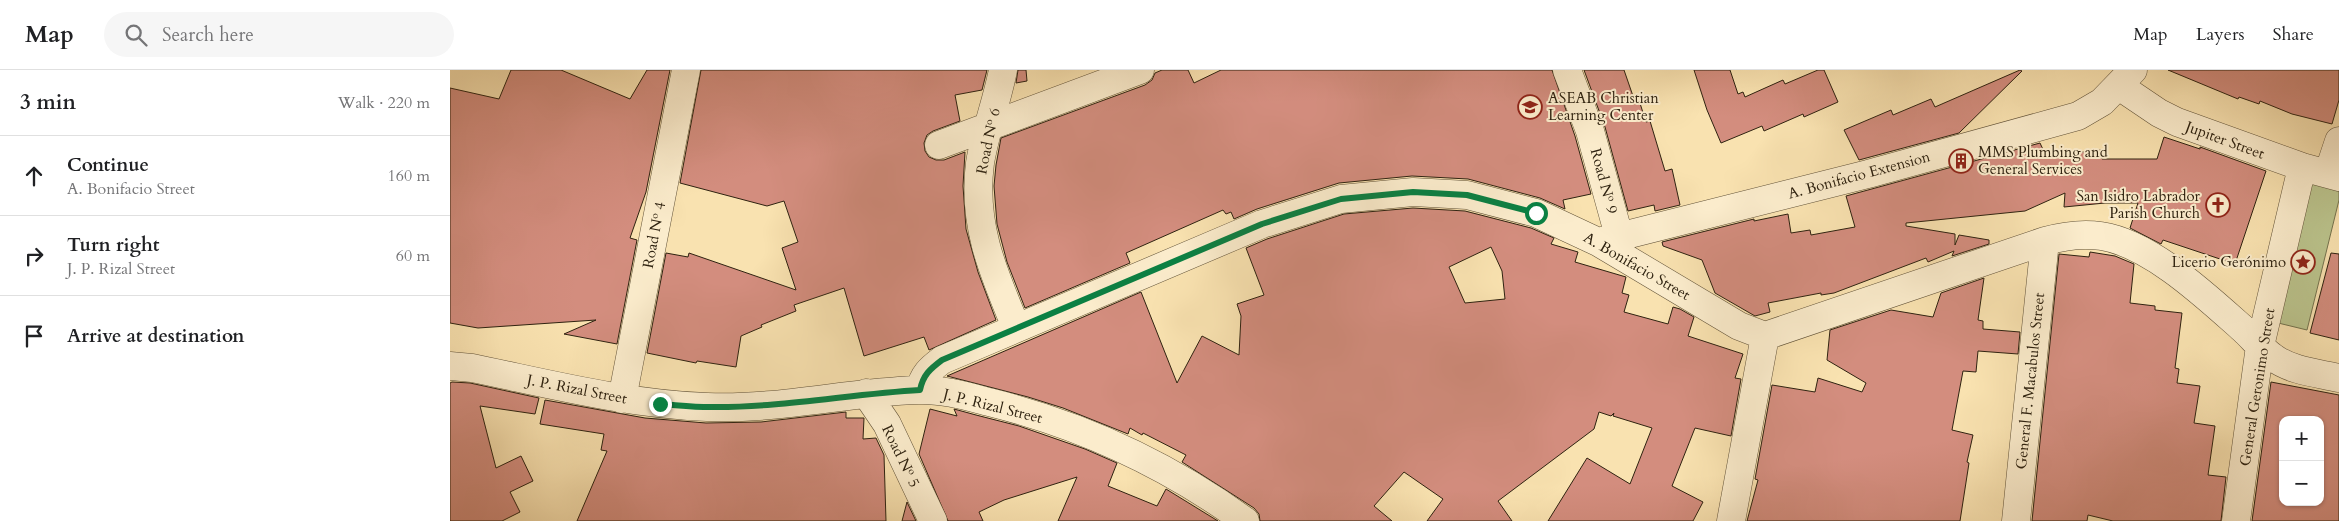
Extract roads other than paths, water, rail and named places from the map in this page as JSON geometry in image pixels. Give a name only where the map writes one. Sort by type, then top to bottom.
[{"type":"street","name":"Road № 4","points":[[622,399],[686,70]]},
{"type":"street","name":"Road № 6","points":[[1003,70],[980,164],[979,196],[982,231],[991,267],[1016,327]]},
{"type":"street","points":[[939,145],[1140,70]]},
{"type":"street","name":"Road № 9","points":[[1567,70],[1590,130],[1609,239]]},
{"type":"street","name":"A. Bonifacio Extension","points":[[1609,239],[1868,174],[2078,116],[2102,102],[2126,78]]},
{"type":"street","name":"Jupiter Street","points":[[2126,78],[2158,113],[2177,122],[2302,167],[2334,176]]},
{"type":"street","points":[[2334,176],[2339,141]]},
{"type":"street","name":"General Geronimo Street","points":[[2236,521],[2260,346],[2302,167]]},
{"type":"street","name":"A. Bonifacio Street","points":[[920,390],[922,379],[929,370],[942,360],[1262,224],[1341,199],[1413,192],[1467,195],[1536,213],[1609,239],[1739,326],[1765,336]]},
{"type":"street","points":[[1731,521],[1765,336],[2044,241],[2070,235],[2102,236],[2139,248],[2174,271],[2273,358],[2292,367],[2339,378]]},
{"type":"street","name":"General F. Macabulos Street","points":[[2016,521],[2044,241]]},
{"type":"street","name":"J. P. Rizal Street","points":[[450,366],[472,368],[622,399],[709,407],[758,405],[866,393],[920,390],[955,394],[1016,409],[1090,434],[1145,459],[1224,505],[1245,521]]},
{"type":"street","name":"Road № 5","points":[[866,393],[887,424],[933,521]]},
{"type":"place","name":"ASEAB Christian Learning Center","points":[[1530,107]]},
{"type":"place","name":"MMS Plumbing and General Services","points":[[1961,161]]},
{"type":"place","name":"San Isidro Labrador Parish Church","points":[[2218,205]]},
{"type":"place","name":"Licerio Gerónimo","points":[[2303,262]]}]
